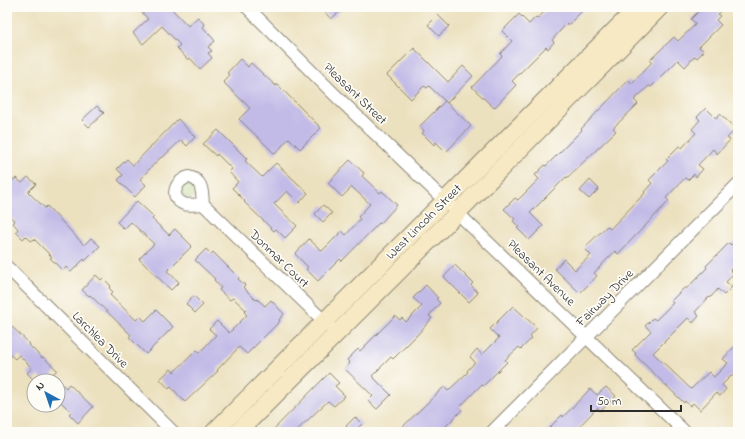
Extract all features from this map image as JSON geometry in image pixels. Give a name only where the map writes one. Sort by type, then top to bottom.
[{"type":"street","name":"West Lincoln Street","points":[[214,432],[446,200],[639,14],[660,7]]},
{"type":"street","name":"Pleasant Street","points":[[250,8],[332,92],[446,200]]},
{"type":"street","name":"West Lincoln Street","points":[[238,432],[458,212],[639,14]]},
{"type":"street","name":"Fairway Drive","points":[[492,432],[738,184]]},
{"type":"street","name":"Pleasant Avenue","points":[[446,200],[685,432]]},
{"type":"street","name":"Donmar Court","points":[[203,204],[336,334]]},
{"type":"street","name":"Larchlea Drive","points":[[7,267],[173,432]]},
{"type":"green space","points":[[189,184],[194,186],[196,191],[194,196],[189,198],[184,196],[182,191],[184,186]]},
{"type":"building","points":[[137,7],[170,7],[188,26],[198,17],[205,25],[203,27],[215,41],[208,47],[212,51],[208,53],[212,58],[200,69],[190,58],[188,60],[177,48],[180,45],[162,26],[143,44],[133,33],[148,19]]},
{"type":"building","points":[[320,7],[345,7],[331,19]]},
{"type":"building","points":[[549,7],[586,7],[568,25],[567,23],[552,40],[554,42],[548,49],[546,47],[512,81],[516,85],[494,108],[472,87],[502,56],[500,54],[512,41],[502,31],[519,14],[529,24],[536,17],[538,18]]},
{"type":"building","points":[[703,7],[725,7],[718,14],[720,16],[716,20],[721,25],[699,47],[704,51],[697,58],[695,56],[685,67],[678,60],[651,87],[649,86],[634,100],[638,104],[613,128],[616,131],[567,178],[566,177],[530,213],[543,226],[529,240],[517,228],[519,227],[513,221],[515,219],[504,209],[515,198],[518,200],[539,179],[535,175],[582,130],[581,129],[628,80],[632,83],[652,62],[650,60],[674,37],[678,41],[696,24],[691,19]]},
{"type":"building","points":[[438,15],[449,26],[439,36],[428,25]]},
{"type":"building","points":[[414,48],[448,82],[463,66],[473,76],[447,103],[429,86],[427,88],[424,86],[411,99],[387,75]]},
{"type":"building","points":[[240,59],[248,67],[251,63],[276,86],[277,84],[321,128],[300,149],[289,138],[275,154],[239,119],[250,108],[223,82],[230,75],[227,73]]},
{"type":"building","points":[[445,101],[471,126],[446,152],[436,142],[434,145],[422,133],[424,131],[420,126]]},
{"type":"building","points":[[97,106],[104,113],[89,127],[82,120]]},
{"type":"building","points":[[706,108],[716,118],[720,114],[736,129],[727,138],[730,140],[717,154],[713,149],[698,165],[703,169],[696,177],[694,174],[688,180],[685,178],[666,198],[669,201],[618,254],[615,251],[594,273],[597,276],[580,293],[555,269],[564,259],[575,270],[591,255],[584,248],[607,226],[610,229],[645,193],[644,192],[652,183],[649,180],[668,161],[666,159],[679,146],[682,148],[696,133],[692,129],[700,120],[697,117]]},
{"type":"building","points":[[178,119],[195,137],[187,146],[181,140],[162,158],[161,157],[140,179],[146,185],[135,197],[118,180],[123,175],[117,169],[127,159],[133,165]]},
{"type":"building","points":[[218,130],[247,159],[245,161],[262,177],[276,163],[308,193],[299,203],[287,191],[274,204],[297,226],[285,238],[276,229],[274,231],[244,202],[245,201],[232,188],[238,182],[229,172],[232,169],[217,154],[216,156],[203,144]]},
{"type":"building","points":[[350,160],[364,173],[362,176],[380,193],[382,191],[397,205],[342,261],[340,259],[318,281],[306,269],[308,267],[295,254],[309,239],[322,251],[342,231],[346,235],[360,219],[358,217],[370,204],[352,187],[342,197],[328,183]]},
{"type":"building","points":[[7,174],[14,180],[16,178],[22,183],[28,177],[36,184],[28,192],[45,208],[47,206],[84,245],[91,238],[100,246],[71,272],[66,267],[63,271],[50,258],[52,257],[34,239],[31,241],[26,236],[23,239],[16,232],[18,229],[13,223],[15,221],[7,214]]},
{"type":"building","points":[[590,180],[599,189],[589,199],[580,191]]},
{"type":"building","points":[[137,201],[154,217],[152,219],[169,235],[175,229],[192,246],[167,271],[179,282],[171,290],[139,259],[154,244],[131,222],[124,229],[117,222]]},
{"type":"building","points":[[323,205],[332,213],[323,222],[315,214]]},
{"type":"building","points":[[738,238],[738,262],[730,270],[734,273],[726,282],[732,287],[724,295],[718,289],[695,312],[699,316],[693,323],[688,318],[653,353],[691,389],[709,372],[714,377],[728,363],[723,359],[738,343],[738,373],[736,371],[722,385],[726,389],[720,396],[716,393],[700,410],[693,403],[690,406],[685,401],[684,403],[635,355],[636,353],[632,350],[651,331],[645,326],[653,318],[656,320],[673,303],[671,301],[685,287],[686,289],[707,268],[706,266],[729,243],[731,245]]},
{"type":"building","points":[[206,249],[211,254],[213,252],[239,278],[238,279],[245,285],[243,287],[256,300],[257,299],[265,306],[271,300],[284,314],[279,320],[280,321],[247,354],[239,347],[217,370],[218,371],[185,402],[171,387],[169,389],[160,379],[171,369],[174,372],[197,350],[199,353],[216,335],[209,329],[217,321],[229,333],[247,315],[244,312],[246,310],[233,298],[230,300],[219,290],[221,288],[214,280],[215,279],[195,260]]},
{"type":"building","points":[[455,265],[473,283],[471,285],[478,293],[469,302],[444,277]]},
{"type":"building","points":[[96,275],[101,280],[103,278],[111,286],[109,288],[113,292],[110,295],[136,320],[140,316],[145,321],[156,310],[173,327],[146,354],[129,337],[131,335],[90,295],[89,296],[82,290]]},
{"type":"building","points":[[426,285],[438,298],[436,299],[440,303],[429,316],[432,318],[418,334],[393,359],[391,357],[372,376],[391,395],[377,409],[368,401],[373,396],[345,369],[350,363],[347,360],[358,349],[360,351],[395,316],[400,320],[402,318],[406,322],[422,306],[413,298]]},
{"type":"building","points":[[194,296],[203,305],[195,313],[186,304]]},
{"type":"building","points":[[513,306],[537,328],[530,336],[532,338],[521,349],[519,347],[505,360],[507,362],[483,386],[481,385],[460,407],[462,410],[440,432],[397,432],[444,387],[448,391],[468,372],[467,371],[475,362],[470,357],[477,349],[482,355],[499,338],[490,329]]},
{"type":"building","points":[[7,322],[42,358],[43,357],[57,370],[54,373],[27,373],[32,368],[19,355],[15,359],[7,352]]},
{"type":"building","points":[[329,373],[339,383],[335,386],[345,396],[334,406],[328,401],[295,432],[271,432]]},
{"type":"building","points":[[69,384],[93,407],[78,423],[69,414],[71,412],[66,407],[66,388]]},
{"type":"building","points":[[606,387],[616,396],[601,411],[597,408],[574,432],[545,432],[562,415],[563,417],[590,389],[597,395]]},
{"type":"building","points":[[355,417],[362,424],[354,432],[351,432],[346,426]]}]
